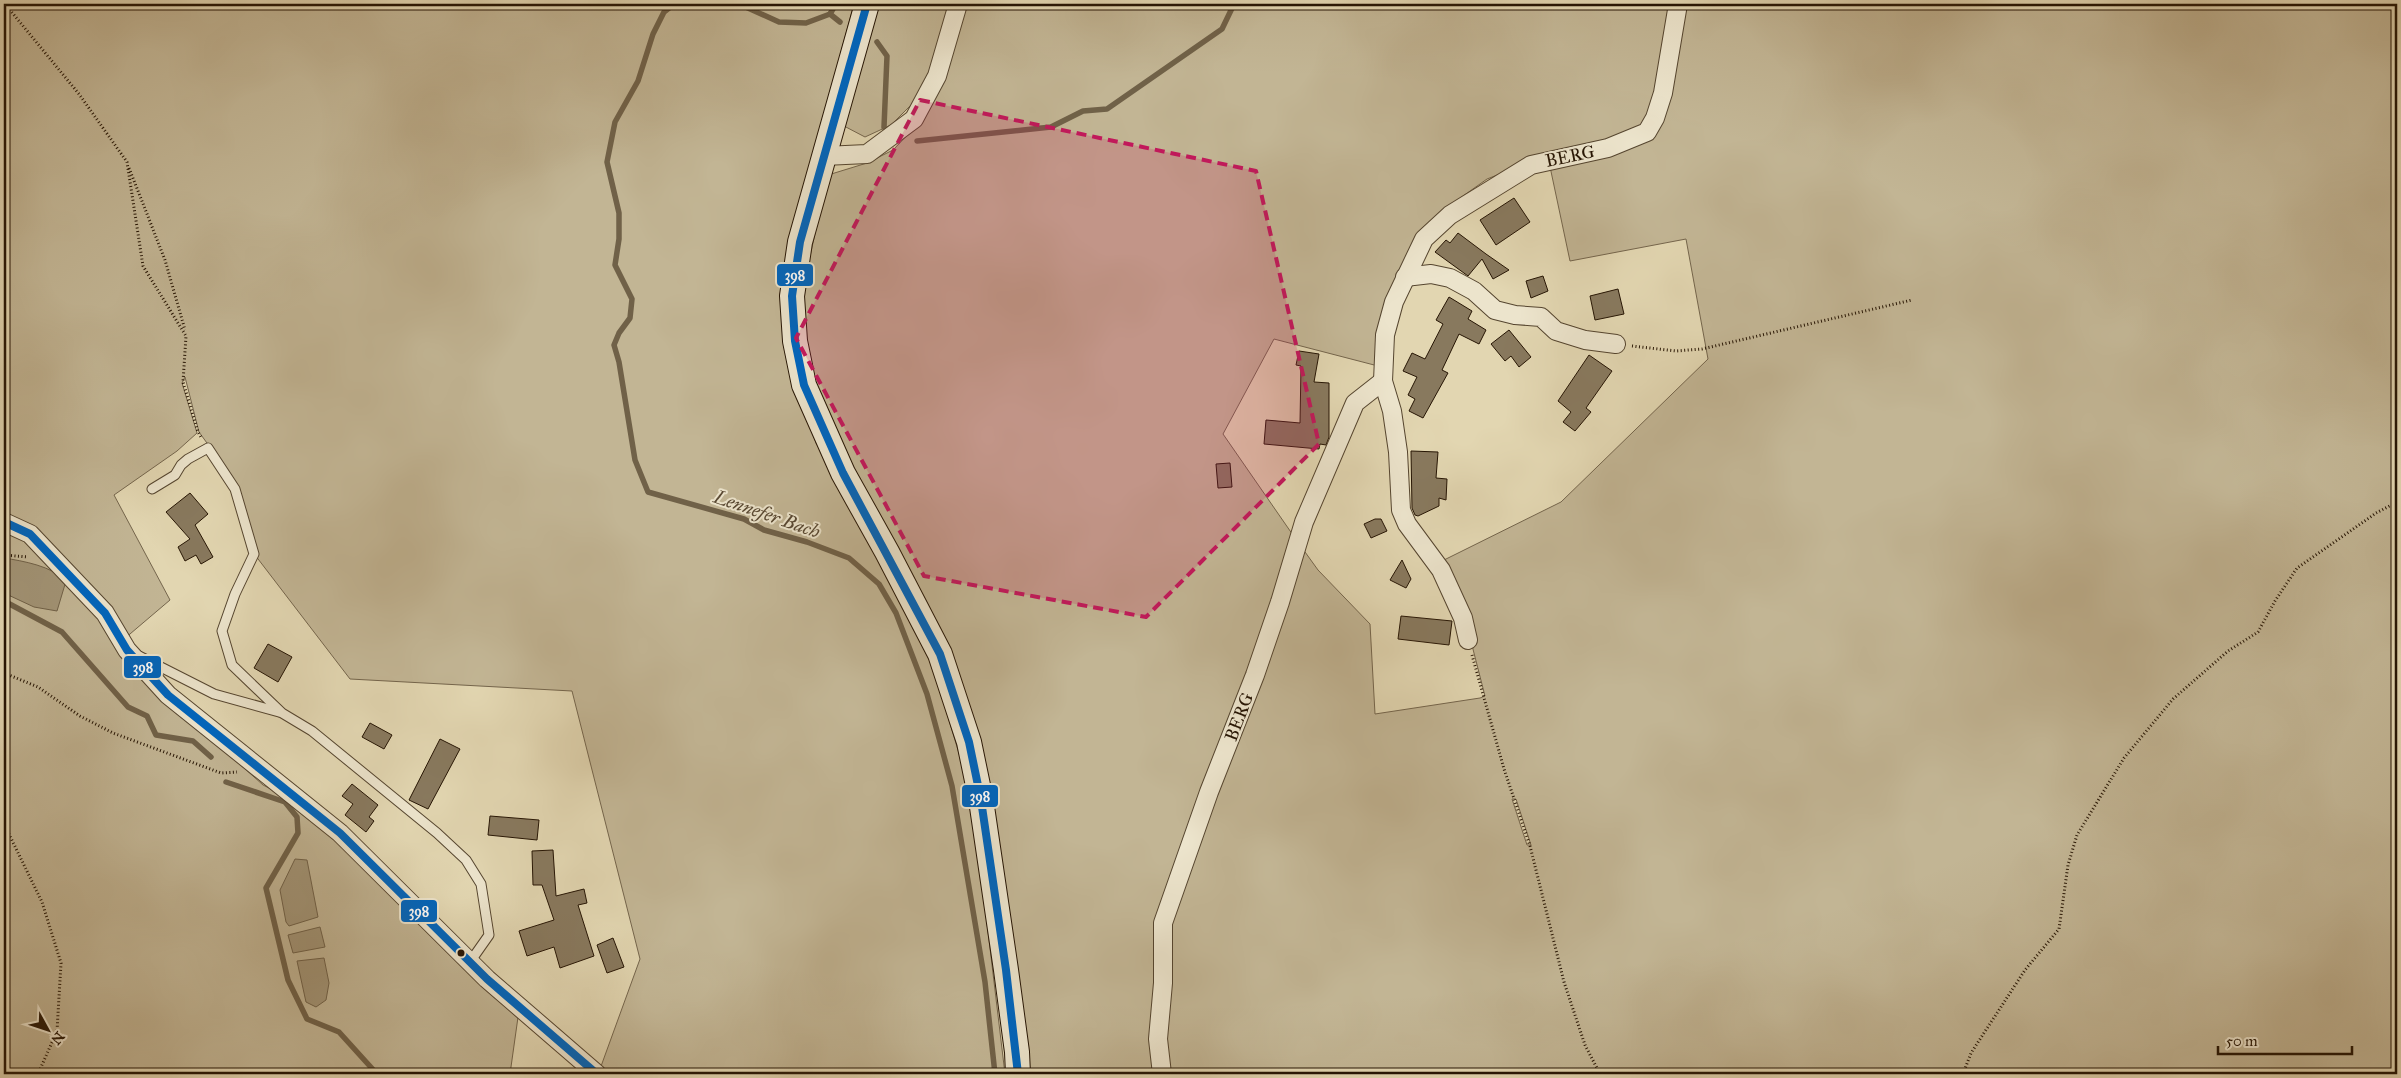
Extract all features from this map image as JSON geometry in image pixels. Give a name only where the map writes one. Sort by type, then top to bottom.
[{"type":"main road","points":[[867,4],[800,242],[792,296],[795,341],[804,385],[842,473],[887,552],[940,654],[969,742],[982,800],[1009,988],[1018,1074]]},
{"type":"street","points":[[824,156],[867,154],[914,118],[937,76],[958,4]]},
{"type":"street","name":"BERG","points":[[1468,640],[1462,618],[1441,570],[1406,524],[1401,510],[1398,452],[1392,411],[1384,381],[1385,335],[1394,302],[1424,239],[1450,215],[1531,165],[1608,148],[1647,132],[1655,118],[1663,93],[1678,4]]},
{"type":"street","points":[[1405,277],[1431,274],[1450,278],[1474,291],[1495,310],[1515,315],[1541,317],[1556,331],[1585,340],[1616,344]]},
{"type":"street","name":"BERG","points":[[1162,1074],[1158,1039],[1164,983],[1163,923],[1209,792],[1255,674],[1280,602],[1304,522],[1355,403],[1384,381]]},
{"type":"street","points":[[4,522],[30,534],[105,613],[128,650],[168,695],[259,770],[340,833],[470,962],[597,1074]]},
{"type":"lane","points":[[152,490],[175,475],[181,465],[188,459],[208,448],[235,489],[254,554],[235,594],[222,631],[232,665],[282,713],[312,731],[437,833],[466,860],[481,884],[489,935],[470,962]]},
{"type":"lane","points":[[128,650],[214,694],[282,713]]},
{"type":"path","points":[[5,4],[79,94],[127,162],[164,260],[186,336],[184,382],[198,432],[208,448]]},
{"type":"path","points":[[127,162],[143,266],[186,336]]},
{"type":"path","points":[[1616,344],[1676,351],[1702,349],[1783,332],[1912,300]]},
{"type":"path","points":[[1964,1074],[1971,1052],[2020,978],[2059,929],[2068,865],[2077,835],[2124,758],[2172,699],[2228,652],[2258,632],[2275,601],[2297,568],[2376,513],[2397,502]]},
{"type":"path","points":[[1468,640],[1504,769],[1530,846],[1564,982],[1585,1045],[1600,1074]]},
{"type":"path","points":[[4,673],[38,687],[80,716],[122,736],[221,773],[259,770]]},
{"type":"path","points":[[4,824],[42,902],[61,964],[57,1031],[38,1074]]},
{"type":"highlighted area","points":[[920,100],[1256,171],[1319,444],[1146,617],[924,576],[796,338]]},
{"type":"shaded area","points":[[4,4],[854,4],[841,52],[790,369],[816,443],[883,561],[934,670],[972,797],[1005,1074],[606,1074],[600,1069],[640,959],[572,691],[350,679],[255,555],[247,520],[212,450],[199,432],[185,377],[182,383],[197,433],[177,451],[114,495],[170,600],[117,645],[214,741],[263,785],[324,816],[519,1010],[510,1074],[4,1074]]},
{"type":"shaded area","points":[[879,4],[953,4],[926,90],[891,125],[865,137],[844,126]]},
{"type":"shaded area","points":[[967,4],[1672,4],[1668,50],[1644,129],[1528,163],[1487,179],[1456,201],[1429,225],[1378,366],[1274,339],[1223,434],[1295,538],[1275,609],[1191,816],[1169,882],[1161,1074],[1025,1074],[949,653],[838,437],[808,371],[803,288],[828,175],[867,163],[893,150],[923,119],[943,81]]},
{"type":"shaded area","points":[[1684,4],[2397,4],[2397,1074],[1167,1074],[1166,933],[1300,545],[1318,570],[1370,624],[1375,714],[1485,696],[1465,618],[1442,561],[1561,502],[1708,359],[1686,239],[1570,261],[1549,162],[1650,137]],"holes":[[[1512,799],[1516,799],[1531,845],[1527,845]]]},
{"type":"shaded area","points":[[4,558],[45,568],[66,581],[57,611],[34,607],[4,593]]},
{"type":"shaded area","points":[[295,859],[307,860],[318,917],[289,926],[286,922],[280,890]]},
{"type":"shaded area","points":[[320,927],[325,947],[293,953],[288,935]]},
{"type":"shaded area","points":[[324,958],[329,983],[326,1000],[316,1007],[306,1002],[297,961]]},
{"type":"building","points":[[1514,198],[1530,222],[1496,245],[1480,220]]},
{"type":"building","points":[[1458,233],[1509,270],[1493,279],[1482,259],[1468,276],[1435,252],[1446,240],[1450,243]]},
{"type":"building","points":[[1543,276],[1548,291],[1531,298],[1526,281]]},
{"type":"building","points":[[1618,289],[1624,314],[1595,320],[1590,296]]},
{"type":"building","points":[[1449,297],[1472,311],[1468,319],[1486,330],[1479,344],[1459,334],[1442,370],[1448,373],[1423,418],[1409,411],[1415,399],[1408,395],[1417,377],[1403,371],[1412,353],[1425,359],[1443,324],[1436,320]]},
{"type":"building","points":[[1509,330],[1531,357],[1519,367],[1511,356],[1505,361],[1491,344]]},
{"type":"building","points":[[1299,351],[1319,354],[1314,382],[1329,383],[1329,437],[1326,445],[1320,444],[1319,449],[1264,444],[1266,420],[1300,423],[1301,366],[1296,365]]},
{"type":"building","points":[[1589,355],[1612,371],[1586,408],[1591,412],[1575,431],[1563,422],[1571,412],[1558,401]]},
{"type":"building","points":[[1411,451],[1438,452],[1436,478],[1447,479],[1446,500],[1439,498],[1439,506],[1418,516],[1415,515],[1412,508]]},
{"type":"building","points":[[1230,463],[1232,487],[1218,488],[1216,464]]},
{"type":"building","points":[[190,493],[208,514],[195,525],[213,557],[201,564],[196,555],[185,561],[178,547],[190,539],[166,512]]},
{"type":"building","points":[[1375,519],[1381,519],[1387,531],[1371,538],[1364,524]]},
{"type":"building","points":[[1402,560],[1411,579],[1406,588],[1390,580]]},
{"type":"building","points":[[1401,616],[1452,621],[1449,645],[1398,639]]},
{"type":"building","points":[[268,644],[292,657],[278,682],[254,668]]},
{"type":"building","points":[[370,723],[392,735],[384,749],[362,737]]},
{"type":"building","points":[[440,739],[460,749],[428,809],[409,800]]},
{"type":"building","points":[[352,784],[378,805],[369,817],[374,821],[366,832],[345,815],[353,804],[342,796]]},
{"type":"building","points":[[490,816],[539,820],[537,840],[488,835]]},
{"type":"building","points":[[553,850],[556,896],[584,889],[587,903],[578,905],[594,956],[560,968],[554,947],[527,956],[519,931],[554,920],[542,885],[533,885],[532,851]]},
{"type":"building","points":[[613,938],[624,967],[607,973],[597,945]]},
{"type":"waterway","name":"Lennefer Bach","points":[[674,4],[664,12],[653,34],[638,81],[615,122],[607,162],[619,213],[619,239],[615,265],[632,299],[630,318],[619,333],[614,345],[619,362],[635,460],[648,492],[744,519],[764,530],[807,542],[849,558],[879,584],[896,613],[927,694],[952,786],[985,982],[995,1074]]},
{"type":"waterway","name":"Lennefer Bach","points":[[739,4],[779,22],[806,23],[830,14],[836,4]]},
{"type":"waterway","points":[[917,141],[1051,127],[1083,111],[1107,109],[1222,29],[1234,4]]},
{"type":"waterway","points":[[830,14],[840,22]]},
{"type":"waterway","points":[[877,42],[887,56],[884,127]]},
{"type":"waterway","points":[[4,601],[62,632],[128,707],[147,716],[156,735],[193,741],[211,757]]},
{"type":"waterway","points":[[226,782],[285,802],[297,817],[298,833],[266,888],[288,980],[307,1019],[339,1032],[377,1074]]},
{"type":"transit line","name":"398","points":[[867,4],[800,242],[792,296],[795,341],[804,385],[843,473],[940,654],[969,742],[981,800],[1006,970],[1018,1074]]},
{"type":"transit line","name":"398","points":[[4,522],[30,534],[105,613],[127,650],[168,695],[340,833],[487,979],[597,1074]]}]
